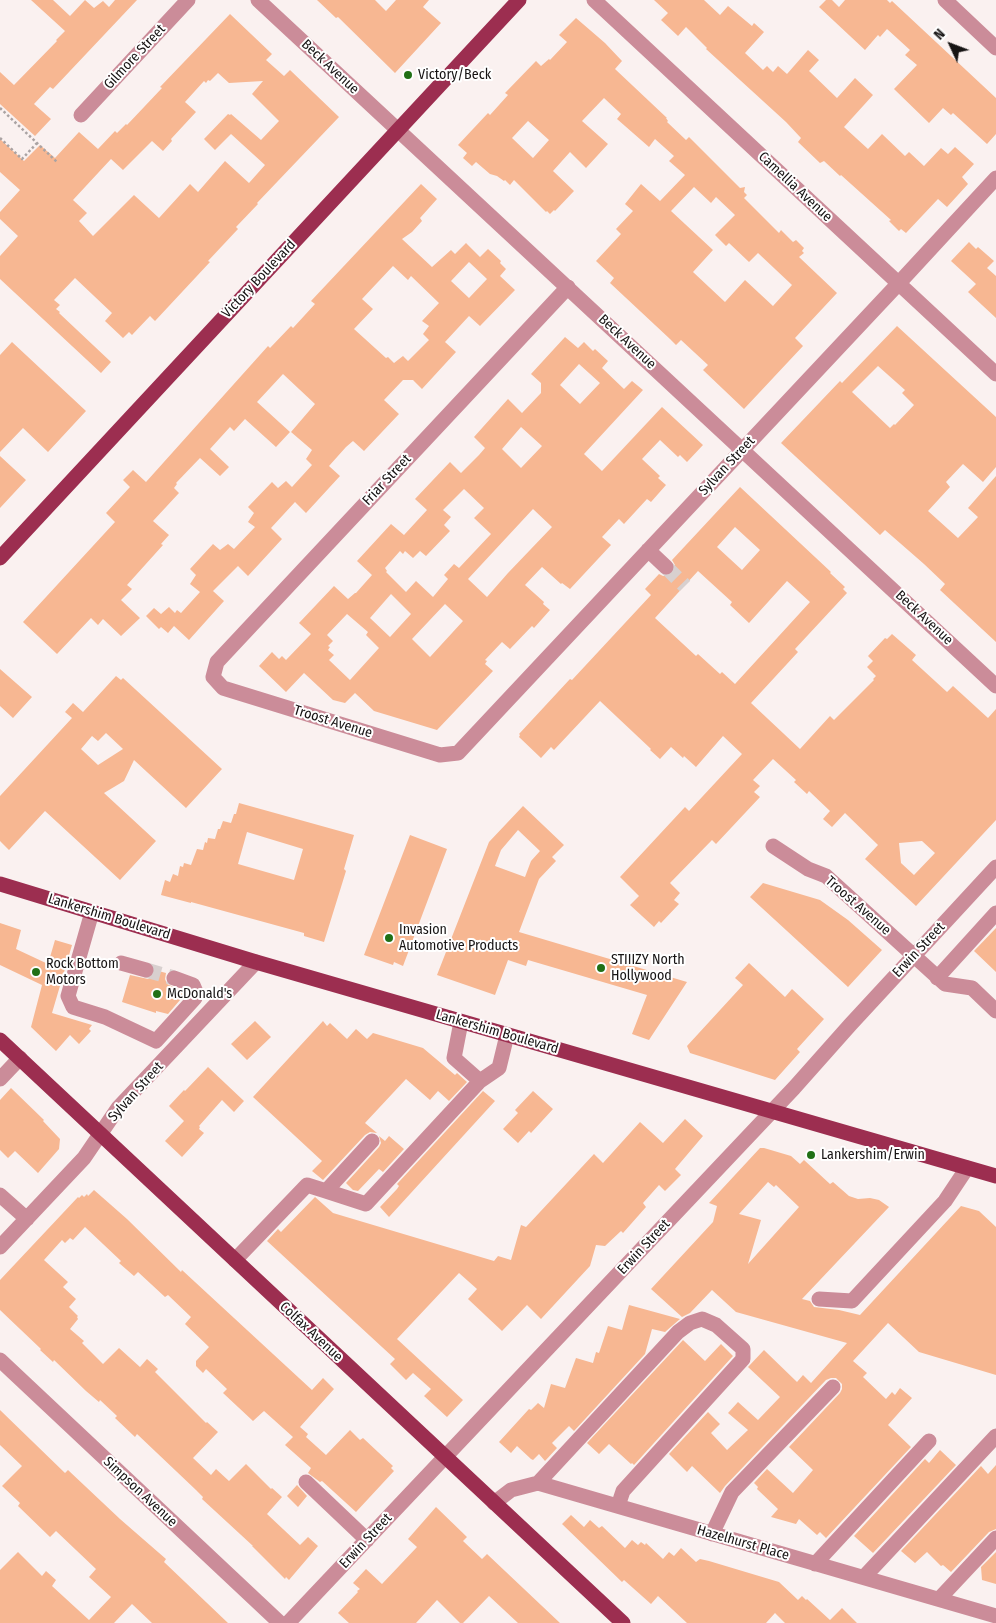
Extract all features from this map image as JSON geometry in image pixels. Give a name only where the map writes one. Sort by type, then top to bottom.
[{"type":"main road","name":"Victory Boulevard","points":[[0,558],[519,0]]},
{"type":"main road","name":"Lankershim Boulevard","points":[[0,884],[256,962],[996,1176]]},
{"type":"main road","name":"Colfax Avenue","points":[[0,1040],[623,1623]]},
{"type":"street","name":"Gilmore Street","points":[[81,115],[188,0]]},
{"type":"street","name":"Beck Avenue","points":[[258,0],[996,686]]},
{"type":"street","name":"Camellia Avenue","points":[[594,0],[996,374]]},
{"type":"street","points":[[944,0],[996,48]]},
{"type":"street","name":"Sylvan Street","points":[[458,754],[900,283],[996,178]]},
{"type":"street","name":"Friar Street","points":[[213,677],[217,662],[568,287]]},
{"type":"street","points":[[648,550],[666,566]]},
{"type":"street","name":"Troost Avenue","points":[[213,677],[223,688],[440,755],[458,754]]},
{"type":"street","name":"Troost Avenue","points":[[773,846],[808,869],[826,876],[914,955],[936,978]]},
{"type":"street","name":"Erwin Street","points":[[288,1623],[794,1088],[996,867]]},
{"type":"street","points":[[92,912],[68,996],[73,1007],[106,1018],[156,1041],[195,998],[196,992],[192,985],[174,978]]},
{"type":"street","points":[[996,913],[936,978],[945,984],[972,988],[996,1011]]},
{"type":"street","name":"Sylvan Street","points":[[0,1247],[84,1158],[118,1108],[256,962]]},
{"type":"street","points":[[121,964],[146,970]]},
{"type":"street","points":[[461,1022],[454,1058],[480,1081]]},
{"type":"street","points":[[235,1260],[307,1185],[366,1204],[480,1081],[499,1068],[507,1035]]},
{"type":"street","points":[[0,1080],[20,1058]]},
{"type":"street","points":[[326,1191],[372,1141]]},
{"type":"street","points":[[819,1299],[852,1301],[945,1201],[967,1168]]},
{"type":"street","points":[[0,1195],[27,1219]]},
{"type":"street","points":[[494,1503],[511,1490],[538,1483],[678,1332],[690,1323],[702,1318],[716,1325],[743,1349],[743,1358],[623,1491],[618,1506]]},
{"type":"street","name":"Simpson Avenue","points":[[0,1360],[280,1623]]},
{"type":"street","points":[[712,1534],[732,1492],[833,1387]]},
{"type":"street","points":[[864,1577],[996,1436]]},
{"type":"street","points":[[816,1564],[929,1441]]},
{"type":"street","points":[[306,1482],[367,1540]]},
{"type":"street","name":"Hazelhurst Place","points":[[538,1483],[996,1616]]},
{"type":"street","points":[[944,1600],[996,1538]]},
{"type":"street","points":[[944,1600],[996,1550]]},
{"type":"path","points":[[0,108],[57,162]]},
{"type":"path","points":[[0,138],[22,159],[37,143]]},
{"type":"building","points":[[31,0],[53,0],[70,16],[85,0],[94,8],[103,1],[109,7],[115,0],[137,0],[53,89],[50,87],[34,104],[51,119],[35,136],[0,104],[0,72],[14,85],[65,31]]},
{"type":"building","points":[[317,0],[375,0],[386,11],[396,0],[429,0],[423,7],[441,23],[395,73],[338,17],[336,18]]},
{"type":"building","points":[[654,0],[704,0],[720,15],[728,6],[752,26],[754,23],[764,32],[745,53],[763,70],[767,66],[773,72],[778,66],[787,74],[808,50],[819,60],[809,71],[837,98],[855,78],[873,95],[844,127],[868,149],[882,134],[905,156],[909,152],[924,166],[941,148],[948,154],[955,147],[974,164],[962,177],[968,184],[947,207],[938,199],[906,233],[901,229],[899,231],[889,221],[891,220],[841,175],[824,161],[820,163],[798,142],[801,138],[786,122],[706,49],[686,27],[678,36],[661,20],[668,13]]},
{"type":"building","points":[[826,0],[832,0],[839,7],[845,0],[887,0],[890,3],[892,1],[996,98],[996,134],[987,144],[953,113],[951,115],[943,108],[929,123],[894,89],[917,65],[905,55],[910,50],[887,29],[880,37],[878,35],[865,50],[819,7]]},
{"type":"building","points":[[230,14],[272,54],[266,60],[284,76],[290,70],[339,117],[257,203],[236,227],[238,229],[208,261],[210,262],[155,321],[150,316],[132,335],[129,332],[123,338],[105,321],[112,313],[75,278],[54,300],[60,305],[56,309],[59,313],[111,362],[101,373],[0,279],[0,256],[18,236],[0,219],[0,212],[20,190],[0,172],[0,139],[24,161],[40,145],[55,158],[79,132],[98,149],[115,131],[117,133],[127,125],[162,88],[160,87]],"holes":[[[218,73],[229,83],[263,81],[252,94],[279,121],[261,140],[231,114],[228,114],[204,139],[215,150],[231,134],[265,165],[249,183],[225,161],[198,192],[190,184],[159,218],[134,195],[93,236],[79,221],[87,213],[73,200],[111,159],[123,170],[152,141],[163,151],[172,141],[171,139],[196,112],[185,102],[204,81],[206,83],[208,80],[210,81]]]},
{"type":"building","points":[[576,18],[605,43],[622,61],[615,69],[667,118],[667,122],[686,140],[689,137],[740,188],[745,187],[744,192],[747,195],[744,198],[779,233],[781,230],[793,242],[796,240],[804,248],[802,251],[804,253],[799,257],[837,293],[795,338],[803,346],[744,409],[703,370],[708,365],[681,340],[676,345],[610,283],[614,278],[596,261],[621,234],[616,229],[633,211],[625,204],[641,184],[660,201],[685,175],[669,161],[674,156],[655,139],[649,147],[617,119],[621,114],[604,98],[582,121],[608,144],[586,168],[570,152],[553,171],[574,191],[550,214],[514,180],[510,185],[505,180],[490,174],[476,162],[472,166],[463,158],[467,153],[458,145],[488,113],[490,115],[508,95],[505,93],[536,61],[541,66],[550,60],[567,42],[559,35]],"holes":[[[528,121],[549,140],[533,158],[512,138]],[[694,187],[711,203],[716,197],[735,215],[715,235],[726,246],[729,243],[749,262],[758,253],[792,285],[773,306],[745,280],[725,302],[693,272],[713,250],[671,211]]]},
{"type":"building","points":[[421,184],[437,199],[420,218],[422,221],[402,239],[432,267],[451,250],[455,254],[466,243],[480,257],[488,249],[501,261],[500,263],[506,269],[500,276],[515,290],[480,326],[469,316],[445,342],[456,352],[422,389],[413,380],[403,380],[384,400],[399,414],[364,451],[353,441],[346,447],[329,466],[340,476],[306,513],[295,502],[271,528],[282,539],[248,576],[238,566],[213,591],[224,601],[189,640],[174,626],[168,633],[161,627],[159,629],[146,616],[154,608],[161,614],[169,607],[175,613],[177,610],[181,613],[200,592],[190,584],[196,575],[190,569],[213,544],[220,550],[228,544],[234,549],[255,527],[248,522],[254,513],[248,507],[272,482],[278,488],[286,481],[292,487],[312,465],[306,459],[312,450],[291,432],[315,404],[283,374],[257,402],[290,432],[276,447],[245,419],[234,431],[230,427],[210,449],[229,467],[220,476],[200,458],[176,483],[174,488],[179,493],[153,521],[169,535],[161,544],[163,545],[127,585],[132,589],[121,600],[140,618],[121,636],[103,619],[98,625],[91,618],[57,654],[23,622],[115,522],[106,513],[130,487],[123,480],[133,470],[146,482],[268,346],[270,348],[291,326],[293,328],[315,304],[311,301]],"holes":[[[469,262],[487,279],[469,298],[451,281]],[[393,266],[408,280],[411,276],[439,303],[422,321],[429,326],[423,334],[429,340],[408,361],[403,356],[394,363],[354,329],[373,309],[362,299]]]},
{"type":"building","points":[[969,242],[994,261],[987,268],[996,276],[996,318],[968,292],[976,284],[951,261]]},
{"type":"building","points":[[897,326],[996,417],[996,467],[983,482],[963,464],[946,482],[950,487],[928,511],[958,538],[978,517],[968,508],[996,476],[996,642],[940,590],[945,584],[924,564],[885,530],[880,535],[781,443],[840,381],[842,383]],"holes":[[[878,366],[905,390],[902,393],[914,405],[890,428],[852,392]]]},
{"type":"building","points":[[565,337],[578,348],[584,342],[593,351],[595,349],[608,361],[602,368],[624,389],[632,381],[643,390],[584,454],[602,471],[662,407],[703,445],[687,462],[680,455],[678,457],[660,440],[642,459],[660,476],[658,478],[666,485],[651,502],[647,499],[624,524],[619,519],[602,537],[611,545],[570,589],[561,584],[542,567],[525,585],[550,610],[534,628],[532,626],[510,649],[502,642],[485,660],[487,661],[485,664],[493,671],[437,730],[374,711],[355,693],[345,703],[333,700],[304,673],[286,692],[259,666],[272,652],[279,659],[282,656],[286,660],[311,634],[299,623],[334,586],[348,599],[356,593],[372,575],[357,561],[391,524],[404,535],[427,510],[415,499],[450,462],[461,473],[479,455],[485,448],[474,437],[508,399],[522,413],[541,393],[541,383],[531,374]],"holes":[[[579,364],[600,383],[580,404],[560,385]],[[521,427],[542,446],[521,468],[502,449]],[[464,489],[484,508],[474,518],[491,534],[459,568],[454,564],[444,575],[448,579],[433,597],[416,581],[406,592],[386,572],[385,568],[400,551],[403,554],[405,551],[413,558],[420,551],[426,556],[450,531],[444,525],[451,517],[443,510]],[[533,509],[552,527],[487,597],[468,579]],[[391,594],[411,614],[390,637],[370,618]],[[445,604],[463,621],[430,657],[412,639]],[[347,614],[368,632],[366,635],[379,648],[350,680],[329,660],[334,655],[328,650],[330,647],[328,646],[333,641],[327,635]]]},
{"type":"building","points":[[12,342],[86,411],[48,452],[23,428],[0,452],[0,355]]},
{"type":"building","points":[[0,456],[26,480],[0,508]]},
{"type":"building","points":[[740,487],[845,587],[843,589],[847,593],[795,649],[798,652],[751,703],[800,749],[830,716],[834,720],[874,680],[876,676],[867,667],[873,661],[868,656],[885,638],[887,639],[892,634],[916,655],[912,660],[947,692],[953,686],[988,718],[996,709],[996,820],[916,906],[865,859],[878,845],[845,813],[832,827],[823,819],[830,811],[809,791],[807,794],[794,782],[796,780],[773,759],[753,780],[760,786],[754,792],[760,797],[716,844],[712,840],[670,883],[680,893],[674,900],[679,904],[661,923],[659,921],[654,927],[630,905],[639,896],[620,877],[685,807],[689,811],[742,754],[723,736],[696,767],[671,747],[660,759],[600,701],[554,750],[551,747],[541,758],[519,737],[519,734],[651,595],[645,589],[659,574],[668,576],[673,573],[675,565],[672,560]],"holes":[[[735,527],[760,550],[742,570],[717,547]],[[698,571],[732,602],[730,605],[749,623],[787,581],[810,602],[735,684],[722,672],[720,674],[698,654],[696,656],[655,618]],[[922,841],[935,853],[914,875],[901,863],[899,843]]]},
{"type":"building","points":[[0,669],[32,697],[13,718],[0,706]]},
{"type":"building","points":[[116,676],[121,680],[123,678],[222,769],[186,808],[134,760],[124,781],[104,793],[156,841],[120,880],[45,811],[9,850],[0,841],[0,796],[72,718],[65,712],[73,703],[83,712]],"holes":[[[106,733],[123,749],[98,765],[81,749],[92,736],[98,741]]]},
{"type":"building","points":[[239,803],[354,835],[344,869],[346,871],[324,942],[304,936],[304,933],[161,895],[165,880],[170,882],[173,874],[178,876],[180,866],[183,867],[184,863],[191,865],[197,849],[203,850],[208,838],[215,839],[223,821],[231,823],[234,814],[236,814]],"holes":[[[247,832],[303,849],[294,880],[238,864]]]},
{"type":"building","points":[[523,806],[564,845],[552,857],[556,861],[539,879],[519,932],[687,982],[649,1040],[632,1034],[647,995],[528,960],[526,966],[508,960],[495,995],[437,975],[489,842]],"holes":[[[518,830],[540,851],[531,861],[525,877],[495,866],[501,850]]]},
{"type":"building","points":[[410,835],[447,849],[403,966],[394,962],[393,965],[364,955]]},
{"type":"building","points":[[763,883],[820,900],[848,920],[882,950],[848,987],[750,897]]},
{"type":"building","points":[[0,923],[21,930],[16,949],[48,964],[55,940],[72,945],[52,1013],[92,1025],[89,1029],[91,1031],[79,1044],[70,1035],[56,1051],[31,1027],[42,985],[0,965]]},
{"type":"building","points":[[996,928],[996,972],[974,951]]},
{"type":"building","points":[[749,963],[785,997],[792,989],[824,1019],[797,1049],[800,1052],[775,1080],[690,1053],[687,1046],[743,985],[735,978]]},
{"type":"building","name":"McDonald's","points":[[155,970],[166,973],[165,979],[167,984],[186,993],[168,1014],[156,1011],[156,1013],[122,1002],[130,975],[148,979],[153,976]]},
{"type":"building","points":[[255,1021],[271,1037],[247,1060],[231,1044]]},
{"type":"building","points":[[323,1021],[327,1026],[330,1023],[347,1039],[356,1029],[367,1039],[373,1033],[423,1048],[455,1075],[457,1073],[467,1082],[449,1101],[438,1091],[430,1100],[406,1079],[365,1123],[377,1133],[370,1132],[365,1135],[323,1180],[312,1171],[322,1161],[253,1097]]},
{"type":"building","points":[[208,1067],[244,1101],[234,1112],[222,1100],[199,1126],[199,1129],[204,1133],[182,1157],[165,1141],[184,1121],[169,1106]]},
{"type":"building","points":[[11,1088],[44,1120],[60,1139],[59,1149],[38,1173],[15,1151],[8,1158],[0,1150],[0,1100]]},
{"type":"building","points":[[483,1091],[495,1101],[389,1217],[380,1207],[397,1189],[399,1186],[397,1184]]},
{"type":"building","points":[[533,1091],[553,1109],[531,1133],[529,1131],[518,1143],[503,1129],[518,1113],[515,1110]]},
{"type":"building","points":[[685,1119],[703,1136],[675,1169],[681,1175],[665,1191],[659,1185],[643,1203],[646,1207],[623,1233],[621,1231],[605,1246],[596,1245],[590,1266],[541,1319],[527,1305],[502,1331],[468,1299],[477,1289],[459,1273],[397,1339],[463,1400],[447,1417],[424,1396],[431,1389],[413,1373],[406,1380],[390,1364],[395,1359],[267,1241],[278,1229],[281,1232],[315,1197],[333,1213],[494,1261],[498,1256],[511,1260],[521,1225],[526,1227],[594,1154],[603,1163],[640,1122],[663,1143]]},
{"type":"building","points":[[379,1136],[385,1141],[389,1136],[404,1149],[383,1172],[379,1169],[358,1191],[353,1190],[346,1183],[379,1147],[381,1143]]},
{"type":"building","points":[[760,1148],[764,1148],[791,1156],[800,1164],[804,1160],[830,1184],[833,1182],[849,1196],[858,1199],[870,1198],[879,1200],[889,1207],[802,1299],[810,1301],[814,1307],[860,1315],[961,1206],[979,1211],[996,1227],[996,1375],[919,1352],[888,1323],[853,1361],[867,1373],[863,1377],[886,1399],[892,1392],[895,1395],[900,1388],[912,1398],[888,1425],[911,1447],[826,1538],[820,1532],[817,1535],[799,1519],[796,1524],[771,1517],[778,1509],[757,1489],[758,1487],[754,1483],[767,1469],[793,1493],[813,1470],[789,1447],[840,1393],[842,1384],[836,1378],[826,1380],[720,1493],[692,1466],[687,1472],[669,1454],[708,1412],[720,1424],[711,1433],[727,1450],[748,1430],[728,1413],[738,1402],[758,1420],[780,1397],[748,1367],[764,1350],[797,1382],[803,1375],[811,1383],[847,1343],[736,1312],[712,1290],[690,1313],[682,1317],[651,1289],[713,1222],[717,1206],[709,1203]],"holes":[[[768,1182],[774,1187],[776,1185],[799,1207],[748,1264],[761,1220],[739,1214]]]},
{"type":"building","points":[[94,1190],[127,1219],[181,1272],[182,1270],[312,1390],[323,1378],[334,1389],[300,1427],[308,1434],[306,1437],[326,1455],[350,1430],[360,1440],[363,1438],[393,1466],[391,1468],[394,1471],[356,1512],[322,1481],[320,1482],[308,1473],[311,1468],[285,1445],[293,1437],[264,1411],[253,1421],[223,1393],[227,1389],[206,1369],[203,1373],[196,1366],[196,1361],[209,1347],[185,1324],[191,1317],[168,1295],[165,1297],[138,1272],[134,1276],[85,1227],[73,1240],[70,1238],[65,1243],[62,1240],[44,1260],[68,1282],[63,1287],[76,1299],[69,1307],[78,1316],[78,1319],[70,1329],[84,1341],[82,1343],[103,1364],[119,1348],[140,1367],[147,1359],[158,1369],[155,1372],[206,1423],[218,1432],[193,1458],[211,1475],[216,1469],[229,1481],[246,1464],[271,1489],[282,1497],[267,1514],[300,1545],[308,1537],[318,1546],[289,1580],[286,1577],[285,1579],[137,1434],[135,1437],[100,1400],[99,1402],[86,1391],[54,1360],[53,1362],[0,1310],[0,1280],[78,1197],[82,1195],[84,1197],[87,1194],[88,1196]]},
{"type":"building","points":[[629,1305],[680,1319],[665,1332],[652,1329],[645,1354],[574,1431],[569,1426],[552,1443],[557,1448],[545,1461],[539,1454],[533,1460],[531,1459],[517,1446],[511,1453],[499,1442],[529,1409],[531,1410],[538,1403],[544,1408],[551,1384],[565,1388],[576,1358],[593,1363],[596,1352],[599,1353],[608,1326],[622,1330]]},
{"type":"building","points":[[683,1340],[705,1361],[721,1344],[733,1356],[634,1465],[609,1444],[599,1454],[587,1443]]},
{"type":"building","points":[[0,1410],[65,1473],[68,1470],[166,1559],[164,1562],[228,1623],[152,1623],[132,1604],[114,1623],[0,1623],[0,1570],[18,1552],[42,1576],[46,1571],[56,1580],[52,1586],[89,1620],[111,1597],[89,1577],[96,1569],[56,1531],[50,1537],[18,1506],[20,1503],[2,1486],[22,1466],[0,1445]]},
{"type":"building","points":[[940,1450],[956,1465],[873,1553],[854,1536],[925,1459],[929,1463]]},
{"type":"building","points":[[996,1465],[996,1529],[989,1532],[951,1572],[943,1565],[941,1566],[927,1552],[915,1563],[901,1551],[981,1466],[988,1474]]},
{"type":"building","points":[[297,1485],[307,1496],[298,1507],[287,1496]]},
{"type":"building","points":[[436,1507],[467,1537],[463,1541],[482,1559],[487,1554],[560,1623],[518,1623],[489,1596],[463,1623],[460,1623],[437,1600],[416,1623],[349,1623],[338,1613],[360,1589],[353,1583],[366,1569],[382,1584],[417,1547],[408,1539]]},
{"type":"building","points":[[571,1515],[584,1527],[590,1520],[599,1528],[602,1526],[625,1548],[632,1540],[638,1545],[641,1542],[645,1545],[646,1543],[663,1559],[669,1552],[674,1556],[681,1548],[696,1562],[700,1559],[709,1561],[779,1582],[798,1600],[802,1596],[807,1599],[830,1620],[842,1608],[857,1623],[785,1623],[775,1613],[766,1623],[687,1623],[658,1596],[651,1604],[624,1580],[622,1582],[562,1524]]},
{"type":"building","points":[[996,1552],[996,1584],[982,1580],[981,1567]]},
{"type":"tunnel","points":[[666,567],[685,586]]},
{"type":"tunnel","points":[[146,970],[174,978]]},
{"type":"place","name":"Victory/Beck","points":[[408,75]]},
{"type":"place","name":"Invasion Automotive Products","points":[[389,938]]},
{"type":"place","name":"STIIIZY North Hollywood","points":[[601,968]]},
{"type":"place","name":"Rock Bottom Motors","points":[[36,972]]},
{"type":"place","name":"McDonald's","points":[[157,994]]},
{"type":"place","name":"Lankershim/Erwin","points":[[811,1155]]}]
